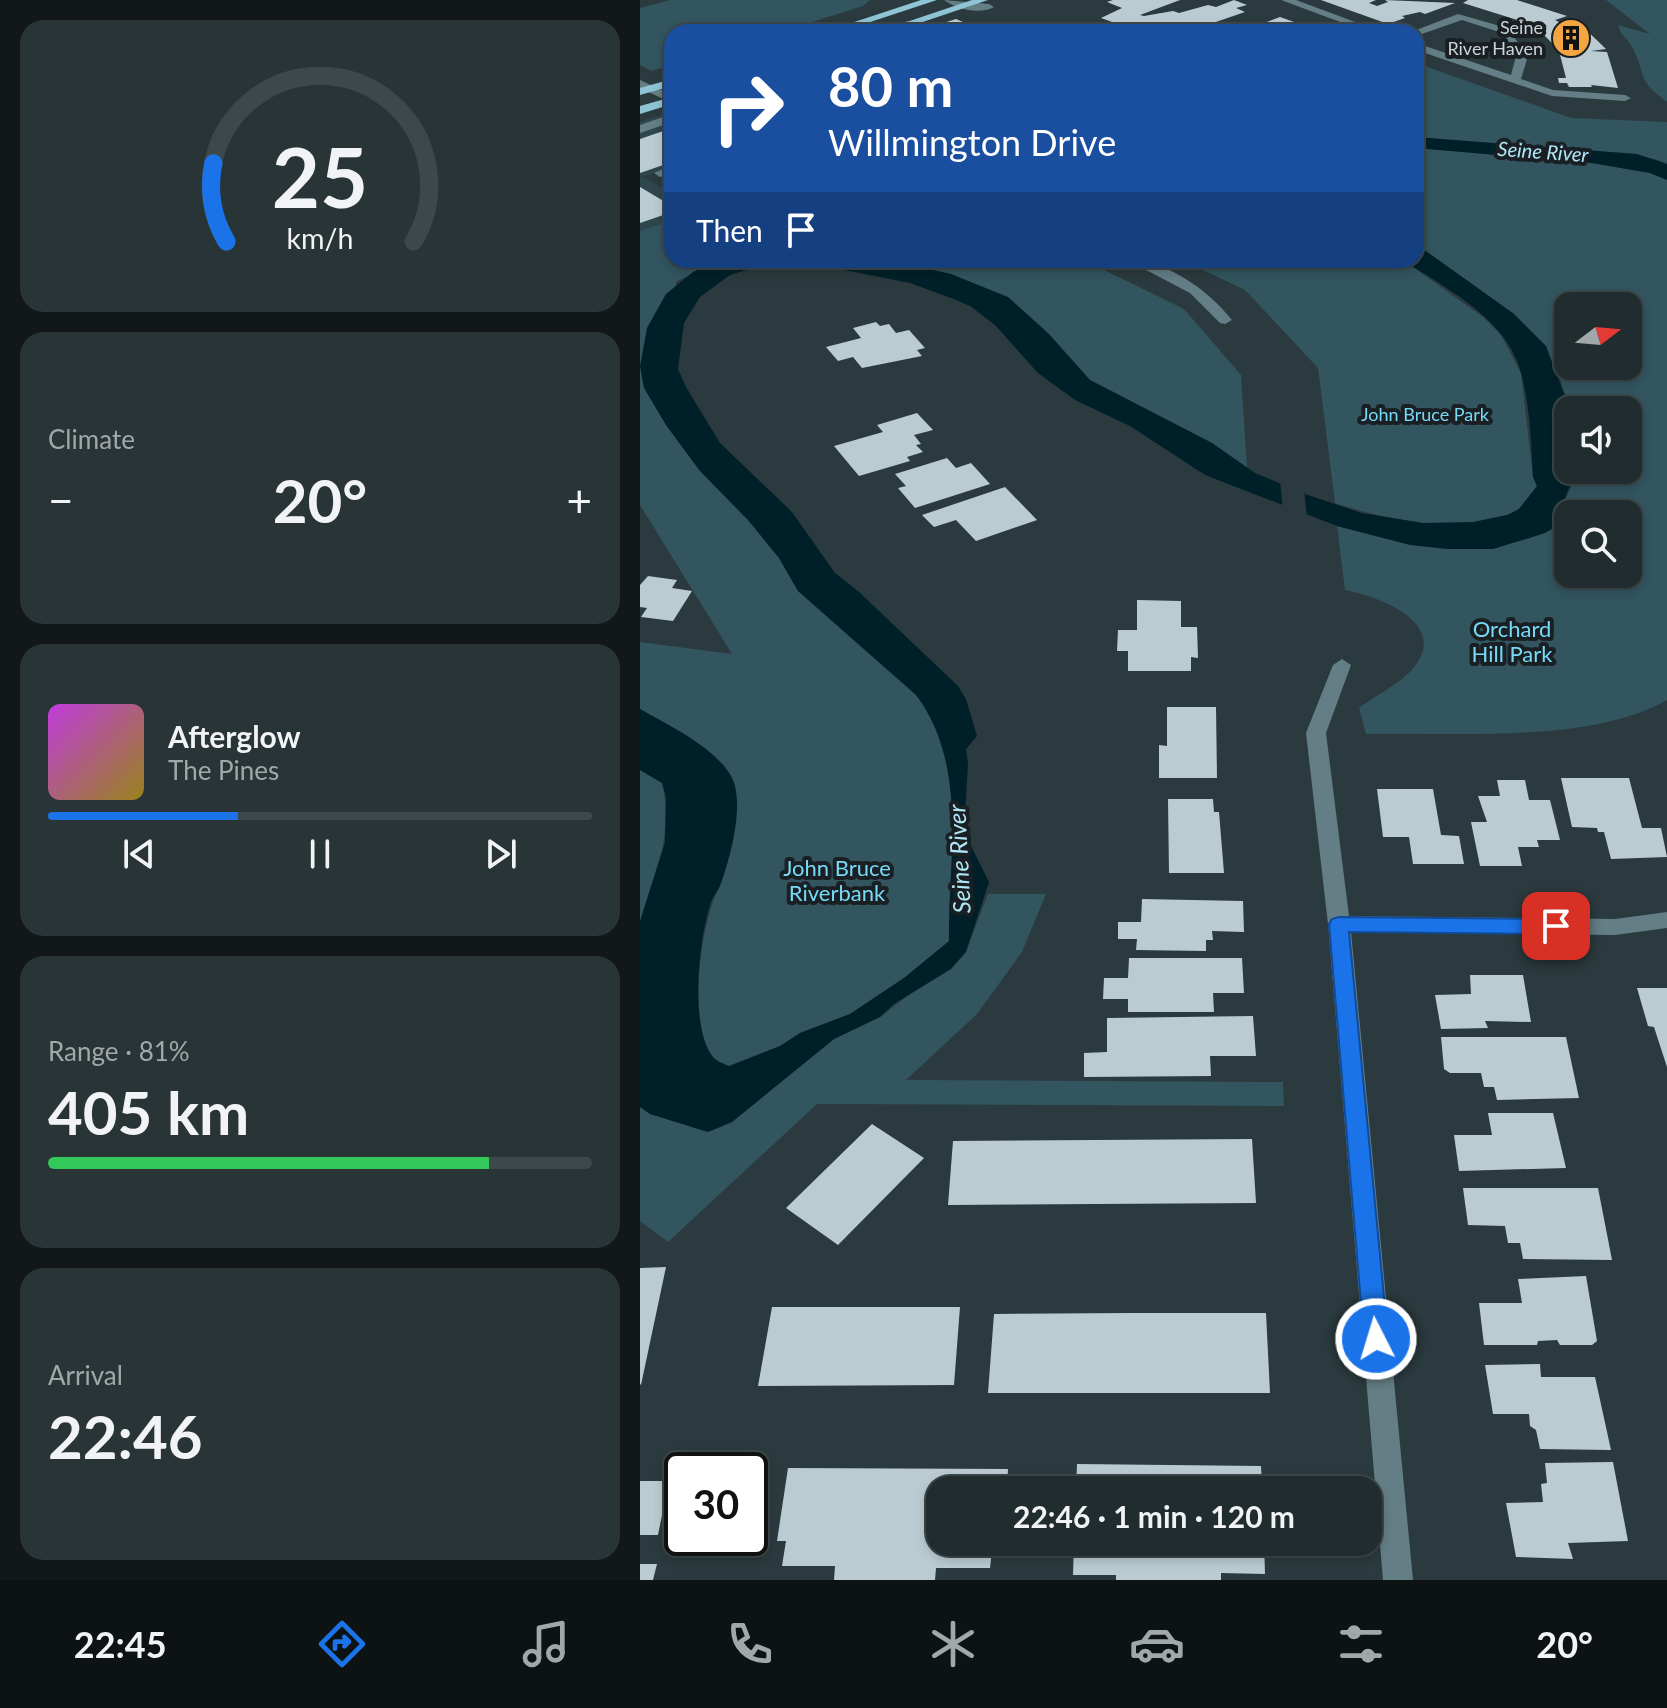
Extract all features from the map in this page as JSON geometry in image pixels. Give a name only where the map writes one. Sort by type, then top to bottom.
[{"type":"main road","points":[[854,24],[877,14],[894,0]]},
{"type":"main road","points":[[855,24],[932,0]]},
{"type":"main road","points":[[907,24],[963,6]]},
{"type":"main road","points":[[643,88],[664,84]]},
{"type":"main road","points":[[640,110],[664,102]]},
{"type":"street","points":[[949,0],[963,6],[989,7],[978,1]]},
{"type":"street","points":[[1286,0],[1354,24]]},
{"type":"street","points":[[1424,30],[1462,16],[1503,30],[1522,56],[1515,81]]},
{"type":"street","points":[[1424,49],[1552,93],[1625,98]]},
{"type":"street","points":[[643,88],[664,97]]},
{"type":"street","points":[[640,129],[664,121]]},
{"type":"street","points":[[1150,268],[1195,290],[1225,320]]},
{"type":"street","points":[[1342,665],[1316,733],[1339,924],[1398,1580]]},
{"type":"street","points":[[1339,924],[1615,927],[1667,920]]},
{"type":"shaded area","points":[[664,114],[664,169],[643,177],[664,189],[664,223],[640,231],[640,122]]},
{"type":"green space","points":[[670,0],[870,0],[863,6],[806,24],[664,24],[664,67],[652,71],[640,65],[640,8]]},
{"type":"green space","points":[[1606,0],[1667,0],[1667,102],[1646,82],[1637,57],[1618,25],[1650,34]]},
{"type":"green space","points":[[1424,66],[1571,118],[1667,122],[1667,164],[1655,159],[1424,138]]},
{"type":"green space","name":"Orchard Hill Park","points":[[1424,149],[1592,163],[1650,173],[1667,180],[1667,700],[1636,714],[1562,730],[1366,734],[1359,708],[1410,672],[1423,650],[1423,636],[1404,613],[1374,598],[1345,590],[1337,526],[1393,540],[1448,548],[1503,545],[1554,529],[1554,588],[1642,588],[1642,500],[1565,500],[1573,484],[1642,484],[1642,396],[1566,396],[1560,380],[1642,380],[1642,292],[1554,292],[1554,365],[1514,314],[1424,250]]},
{"type":"green space","name":"John Bruce Riverbank","points":[[664,223],[664,268],[703,268],[676,282],[666,425],[700,471],[748,520],[779,558],[798,591],[917,695],[933,723],[944,752],[950,782],[950,941],[904,978],[850,1014],[800,1033],[780,1046],[729,1067],[713,1057],[700,1020],[698,997],[702,946],[720,885],[692,739],[640,709],[640,642],[732,654],[640,505],[640,231]]},
{"type":"green space","points":[[924,268],[1100,268],[1184,309],[1241,375],[1247,468],[1212,443],[1090,380],[951,274]]},
{"type":"green space","name":"John Bruce Park","points":[[1199,268],[1414,268],[1483,317],[1501,335],[1521,373],[1533,477],[1537,487],[1517,510],[1499,519],[1477,524],[1401,520],[1335,503],[1318,368],[1245,290]]},
{"type":"green space","points":[[640,770],[662,783],[665,815],[658,872],[640,921]]},
{"type":"green space","points":[[988,894],[1046,894],[1022,952],[977,1014],[906,1080],[1283,1082],[1284,1106],[817,1104],[668,1242],[640,1221],[640,1107],[650,1114],[708,1132],[732,1122],[834,1039],[880,1017],[966,951]]},
{"type":"water","name":"Seine River","points":[[1424,138],[1637,154],[1667,164],[1667,180],[1650,173],[1592,163],[1424,149]]},
{"type":"water","name":"Seine River","points":[[1424,250],[1514,314],[1546,346],[1554,367],[1554,380],[1559,380],[1565,396],[1554,396],[1554,484],[1570,484],[1564,500],[1554,500],[1554,527],[1545,533],[1493,549],[1410,545],[1337,526],[1205,475],[1130,426],[1075,400],[1038,373],[995,325],[970,306],[910,283],[834,268],[924,268],[951,274],[1008,297],[1048,333],[1090,380],[1212,443],[1255,473],[1362,513],[1423,523],[1473,522],[1507,515],[1519,509],[1537,486],[1533,477],[1527,404],[1517,361],[1497,329],[1468,303],[1416,268],[1424,268]]},
{"type":"water","name":"Seine River","points":[[701,268],[753,268],[730,275],[700,297],[684,323],[678,369],[720,443],[792,512],[835,573],[958,686],[966,699],[977,736],[966,749],[964,832],[989,882],[966,952],[951,969],[894,1004],[880,1017],[834,1039],[732,1122],[708,1132],[650,1114],[640,1107],[640,921],[665,842],[666,797],[662,783],[640,770],[640,709],[704,747],[725,767],[736,789],[735,832],[724,875],[707,917],[698,981],[701,1025],[706,1043],[716,1060],[729,1066],[850,1014],[904,978],[949,941],[952,814],[943,752],[933,723],[916,695],[798,591],[779,558],[748,520],[700,471],[666,425],[644,388],[640,366],[647,328],[666,294]]},
{"type":"pier","points":[[1280,480],[1304,489],[1307,518],[1283,511]]},
{"type":"building","points":[[1180,0],[1140,15],[1144,16],[1173,11],[1179,13],[1208,5],[1216,7],[1234,0],[1247,5],[1236,8],[1245,12],[1210,24],[1118,24],[1101,18],[1122,8],[1107,2]]},
{"type":"building","name":"Seine River Haven","points":[[1321,0],[1376,0],[1369,3],[1377,6],[1388,2],[1385,0],[1455,3],[1425,14],[1420,12],[1402,16],[1405,18],[1388,24]]},
{"type":"building","name":"Seine River Haven","points":[[1468,0],[1517,0],[1567,16],[1555,20],[1561,23],[1578,22],[1606,49],[1591,51],[1607,52],[1618,88],[1591,85],[1569,87],[1567,83],[1559,83],[1558,78],[1566,78],[1559,51],[1577,49],[1559,50],[1536,27],[1547,26],[1543,23],[1533,25],[1463,3]]},
{"type":"building","points":[[1280,17],[1300,24],[1262,24]]},
{"type":"building","points":[[956,19],[968,24],[940,24]]},
{"type":"building","points":[[664,131],[664,165],[640,173],[640,139]]},
{"type":"building","points":[[640,187],[664,201],[664,215],[640,223]]},
{"type":"building","points":[[876,322],[880,326],[889,324],[896,333],[909,330],[925,348],[917,350],[922,356],[862,368],[853,357],[838,361],[826,347],[861,338],[853,328]]},
{"type":"building","points":[[917,413],[933,430],[914,435],[921,444],[916,445],[923,452],[907,457],[910,461],[859,476],[834,446],[883,432],[877,425]]},
{"type":"building","points":[[947,458],[956,468],[971,463],[990,484],[915,508],[898,488],[906,486],[895,474]]},
{"type":"building","points":[[1005,487],[1037,520],[976,541],[956,520],[934,527],[922,515]]},
{"type":"building","points":[[648,576],[677,580],[672,588],[692,591],[673,621],[641,617],[647,608],[640,607],[640,585]]},
{"type":"building","points":[[1137,600],[1181,601],[1181,627],[1197,627],[1198,658],[1191,657],[1191,671],[1128,671],[1128,651],[1117,651],[1118,630],[1137,630]]},
{"type":"building","points":[[1167,707],[1216,707],[1217,778],[1159,778],[1159,745],[1167,746]]},
{"type":"building","points":[[1561,778],[1629,778],[1642,828],[1661,828],[1667,857],[1611,859],[1604,832],[1598,832],[1597,828],[1572,827]]},
{"type":"building","points":[[1497,780],[1525,780],[1529,800],[1550,800],[1560,840],[1537,840],[1539,847],[1518,847],[1522,866],[1480,866],[1471,822],[1487,822],[1478,796],[1500,796]]},
{"type":"building","points":[[1377,789],[1433,789],[1441,835],[1459,836],[1464,864],[1413,864],[1409,837],[1383,837]]},
{"type":"building","points":[[1168,799],[1213,799],[1214,812],[1219,812],[1224,873],[1169,873]]},
{"type":"building","points":[[1142,899],[1243,901],[1244,932],[1212,931],[1213,940],[1206,940],[1206,951],[1136,950],[1137,939],[1118,939],[1118,922],[1141,922]]},
{"type":"building","points":[[1129,958],[1242,958],[1244,993],[1213,993],[1214,1012],[1128,1012],[1128,999],[1103,999],[1104,978],[1128,978]]},
{"type":"building","points":[[1470,975],[1523,975],[1531,1022],[1485,1021],[1488,1028],[1441,1029],[1435,995],[1471,994]]},
{"type":"building","points":[[1637,988],[1667,988],[1667,1067],[1654,1027],[1648,1026]]},
{"type":"building","points":[[1253,1016],[1256,1056],[1210,1056],[1211,1076],[1084,1077],[1084,1053],[1107,1052],[1107,1018]]},
{"type":"building","points":[[1441,1037],[1566,1037],[1579,1098],[1497,1100],[1494,1087],[1484,1087],[1481,1073],[1450,1073],[1444,1069]]},
{"type":"building","points":[[1488,1113],[1553,1113],[1566,1168],[1459,1171],[1454,1135],[1492,1135]]},
{"type":"building","points":[[872,1124],[924,1158],[838,1245],[786,1208]]},
{"type":"building","points":[[1252,1139],[1256,1203],[948,1205],[953,1141]]},
{"type":"building","points":[[1463,1188],[1598,1188],[1612,1260],[1523,1259],[1520,1243],[1508,1243],[1505,1226],[1468,1225]]},
{"type":"building","points":[[666,1267],[641,1385],[640,1268]]},
{"type":"building","points":[[1586,1276],[1597,1341],[1592,1345],[1560,1345],[1557,1340],[1538,1341],[1537,1345],[1484,1345],[1479,1303],[1522,1303],[1518,1279]]},
{"type":"building","points":[[772,1307],[960,1307],[954,1385],[758,1386]]},
{"type":"building","points":[[1266,1313],[1270,1393],[988,1393],[994,1314]]},
{"type":"building","points":[[1540,1364],[1541,1377],[1595,1377],[1611,1450],[1540,1449],[1536,1430],[1530,1426],[1529,1414],[1493,1414],[1485,1365]]},
{"type":"building","points":[[1613,1462],[1628,1541],[1568,1543],[1573,1559],[1516,1557],[1506,1503],[1543,1502],[1541,1484],[1547,1483],[1545,1463]]},
{"type":"building","points":[[1077,1464],[1261,1466],[1261,1476],[1077,1476]]},
{"type":"building","points":[[788,1468],[1008,1469],[1008,1476],[926,1476],[926,1556],[991,1556],[990,1568],[936,1568],[935,1580],[834,1580],[835,1566],[782,1566],[786,1541],[777,1541]]},
{"type":"building","points":[[640,1481],[664,1481],[664,1506],[658,1535],[640,1535]]},
{"type":"building","points":[[1074,1556],[1264,1556],[1265,1574],[1221,1573],[1221,1580],[1116,1580],[1116,1575],[1073,1575]]},
{"type":"building","points":[[640,1564],[657,1564],[653,1580],[640,1580]]},
{"type":"place","name":"Seine River Haven","points":[[1571,38]]},
{"type":"route","points":[[1376,1339],[1339,924],[1556,926]]}]
